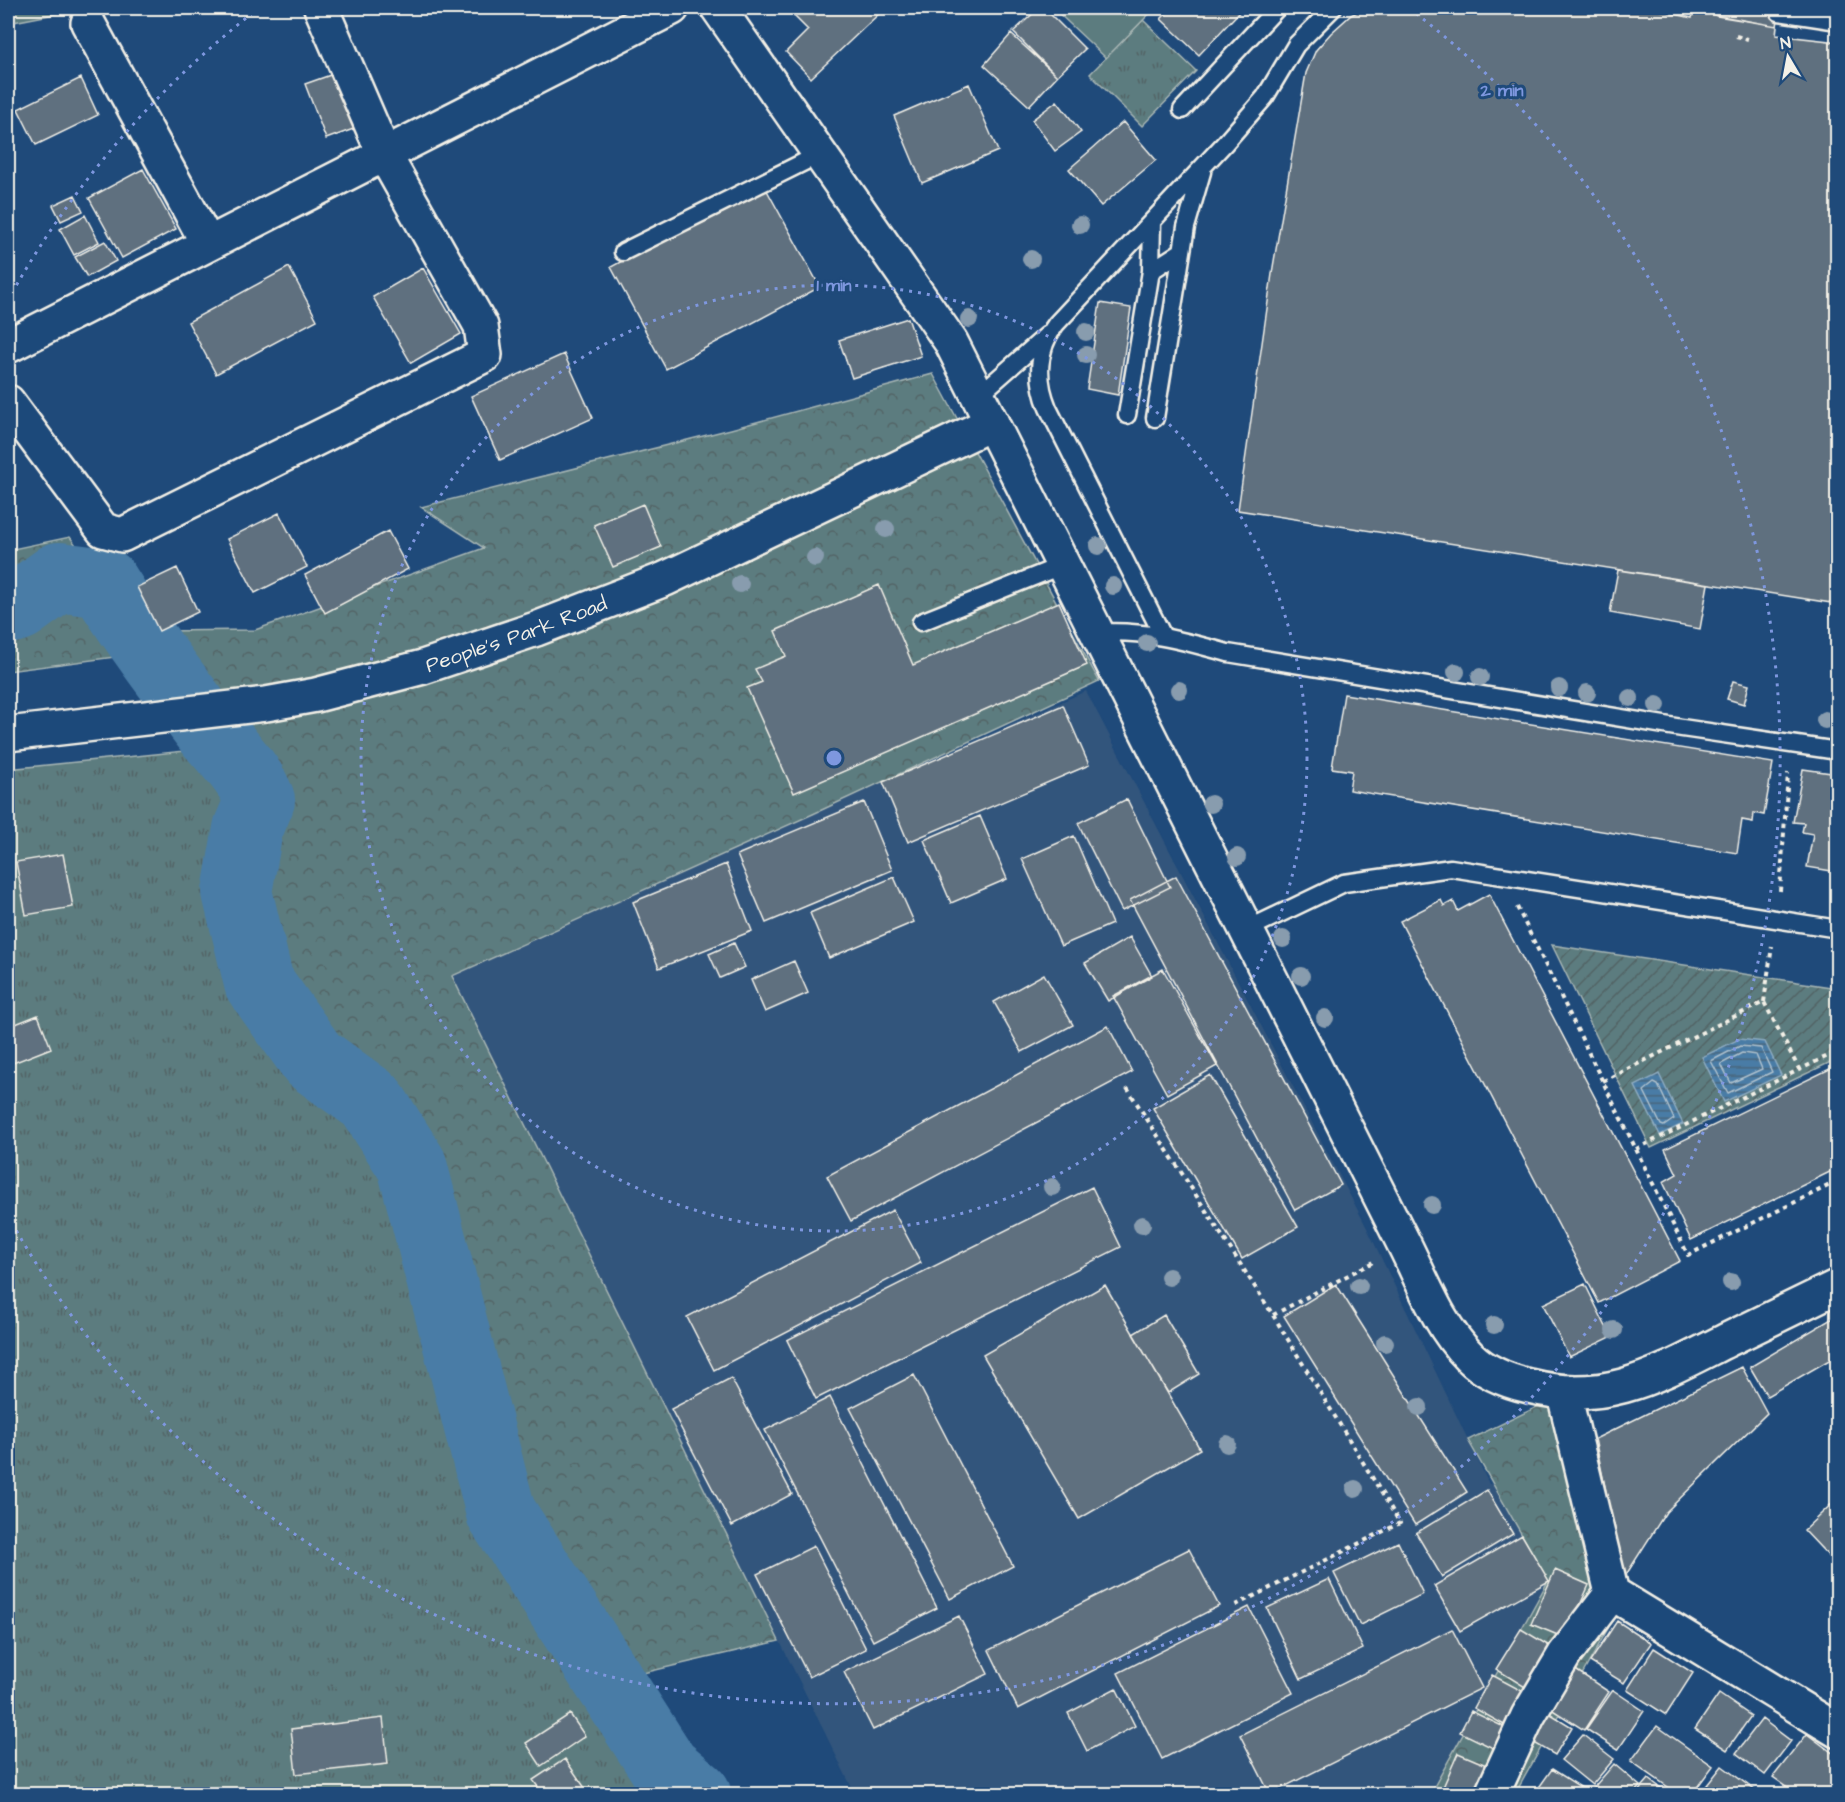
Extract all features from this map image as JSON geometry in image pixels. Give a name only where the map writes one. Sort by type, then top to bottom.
[{"type":"street","points":[[8,402],[103,530],[122,535],[485,355],[482,326],[384,154],[321,8]]},
{"type":"street","points":[[10,339],[207,244],[672,8]]},
{"type":"street","points":[[718,8],[951,342],[1405,1246],[1450,1332],[1469,1356],[1499,1376],[1516,1383],[1564,1394],[1613,1389],[1654,1376],[1838,1286]]},
{"type":"street","points":[[88,23],[207,244]]},
{"type":"street","name":"People's Park Road","points":[[8,734],[266,704],[316,695],[423,667],[536,629],[654,583],[985,409]]},
{"type":"street","points":[[1564,1394],[1612,1593],[1838,1731]]},
{"type":"street","points":[[1492,1794],[1528,1716],[1565,1654],[1612,1593]]},
{"type":"lane","points":[[1182,110],[1277,8]]},
{"type":"lane","points":[[985,409],[1051,331],[1265,97],[1296,45],[1333,8]]},
{"type":"lane","points":[[1779,12],[1838,21]]},
{"type":"lane","points":[[623,252],[820,154]]},
{"type":"lane","points":[[1155,418],[1182,250],[1199,177],[1214,155]]},
{"type":"lane","points":[[1127,415],[1151,271],[1152,221]]},
{"type":"lane","points":[[1151,271],[1182,250]]},
{"type":"lane","points":[[1051,331],[1041,360],[1043,396],[1163,636]]},
{"type":"lane","points":[[921,622],[1063,565]]},
{"type":"lane","points":[[1097,633],[1124,630],[1163,636],[1228,652],[1682,728],[1838,751]]},
{"type":"lane","points":[[1246,930],[1344,883],[1451,868],[1838,929]]},
{"type":"path","points":[[1736,36],[1748,39]]},
{"type":"path","points":[[1780,889],[1789,766]]},
{"type":"path","points":[[1502,877],[1688,1255],[1838,1181]]},
{"type":"path","points":[[1603,1081],[1764,1002],[1799,1069]]},
{"type":"path","points":[[1636,1149],[1838,1051]]},
{"type":"path","points":[[1126,1088],[1273,1315],[1400,1523],[1232,1607]]},
{"type":"path","points":[[1273,1315],[1405,1246]]},
{"type":"shaded area","points":[[1086,691],[1367,1228],[1489,1484],[1496,1483],[1549,1581],[1430,1794],[855,1794],[452,976]]},
{"type":"green space","points":[[8,8],[86,8],[8,23]]},
{"type":"green space","points":[[1053,8],[1155,8],[1106,58]]},
{"type":"green space","points":[[1143,20],[1196,71],[1142,126],[1090,74]]},
{"type":"green space","points":[[933,374],[1099,681],[813,814],[452,976],[779,1641],[622,1678],[517,1514],[428,1161],[369,1079],[311,1034],[277,984],[256,920],[263,829],[273,776],[130,655],[8,671],[8,550],[70,537],[100,577],[159,631],[255,630],[484,548],[421,507],[731,429]]},
{"type":"green space","points":[[195,750],[245,784],[254,800],[243,829],[230,894],[254,984],[304,1060],[366,1108],[402,1168],[489,1517],[655,1773],[681,1794],[8,1794],[8,769]]},
{"type":"green space","points":[[1552,945],[1837,988],[1837,1059],[1651,1148]]},
{"type":"green space","points":[[1564,1394],[1619,1609],[1515,1794],[1430,1794],[1548,1581],[1468,1440]]},
{"type":"water","points":[[1739,1039],[1765,1042],[1781,1075],[1724,1102],[1702,1057]]},
{"type":"water","points":[[1659,1074],[1683,1124],[1660,1135],[1635,1086]]},
{"type":"building","points":[[792,8],[885,8],[811,78],[786,52],[808,30],[789,11]]},
{"type":"building","points":[[1039,8],[1044,8],[1085,49],[1057,76],[1013,32]]},
{"type":"building","points":[[1172,8],[1243,8],[1199,55],[1161,19]]},
{"type":"building","points":[[1365,8],[1651,8],[1692,18],[1694,11],[1777,26],[1776,35],[1838,42],[1838,604],[1238,510],[1273,267],[1306,73],[1316,50],[1331,33],[1351,15]]},
{"type":"building","points":[[1717,8],[1780,8],[1777,26],[1716,16]]},
{"type":"building","points":[[1011,34],[1057,76],[1029,106],[984,65]]},
{"type":"building","points":[[339,72],[359,127],[326,139],[305,84]]},
{"type":"building","points":[[81,78],[98,115],[36,145],[18,109]]},
{"type":"building","points":[[969,84],[998,151],[922,183],[894,116]]},
{"type":"building","points":[[1057,101],[1081,132],[1055,151],[1032,120]]},
{"type":"building","points":[[1123,122],[1156,160],[1101,206],[1069,169]]},
{"type":"building","points":[[143,169],[176,229],[122,258],[89,198]]},
{"type":"building","points":[[764,185],[820,287],[666,369],[611,267]]},
{"type":"building","points":[[75,195],[83,211],[61,221],[53,205]]},
{"type":"building","points":[[85,215],[99,242],[74,255],[60,229]]},
{"type":"building","points":[[105,241],[116,261],[87,277],[75,257]]},
{"type":"building","points":[[289,267],[317,320],[216,374],[188,322]]},
{"type":"building","points":[[423,268],[461,334],[411,363],[373,297]]},
{"type":"building","points":[[1100,303],[1131,308],[1118,395],[1087,389]]},
{"type":"building","points":[[908,318],[921,356],[852,378],[839,340]]},
{"type":"building","points":[[564,354],[593,418],[500,460],[471,396]]},
{"type":"building","points":[[643,504],[661,547],[613,567],[594,525]]},
{"type":"building","points":[[279,513],[307,567],[255,593],[227,539]]},
{"type":"building","points":[[388,531],[408,569],[325,613],[305,575]]},
{"type":"building","points":[[177,568],[198,612],[159,631],[137,587]]},
{"type":"building","points":[[1618,570],[1708,584],[1700,629],[1610,613]]},
{"type":"building","points":[[879,585],[913,665],[1059,602],[1087,665],[794,793],[747,688],[762,682],[755,669],[786,656],[775,631]]},
{"type":"building","points":[[1733,681],[1749,685],[1744,704],[1727,699]]},
{"type":"building","points":[[1344,694],[1773,763],[1764,815],[1754,813],[1753,822],[1742,820],[1737,853],[1349,790],[1352,771],[1332,768]]},
{"type":"building","points":[[1063,705],[1089,765],[908,842],[883,782]]},
{"type":"building","points":[[1803,769],[1838,774],[1838,872],[1807,867],[1813,834],[1802,832],[1804,823],[1793,822]]},
{"type":"building","points":[[1127,799],[1170,887],[1122,911],[1078,823]]},
{"type":"building","points":[[864,802],[892,870],[766,923],[737,855]]},
{"type":"building","points":[[980,816],[1007,879],[951,903],[924,840]]},
{"type":"building","points":[[1074,836],[1112,924],[1061,946],[1022,859]]},
{"type":"building","points":[[63,854],[73,907],[26,915],[16,862]]},
{"type":"building","points":[[726,864],[752,931],[659,968],[633,902]]},
{"type":"building","points":[[1176,876],[1341,1185],[1295,1210],[1130,900]]},
{"type":"building","points":[[894,877],[914,922],[829,958],[810,913]]},
{"type":"building","points":[[1489,894],[1680,1261],[1599,1303],[1400,921],[1441,900],[1444,906],[1453,901],[1458,911]]},
{"type":"building","points":[[1130,937],[1152,976],[1108,1001],[1085,963]]},
{"type":"building","points":[[734,943],[745,967],[720,978],[709,954]]},
{"type":"building","points":[[794,961],[808,993],[765,1012],[751,980]]},
{"type":"building","points":[[1163,969],[1217,1066],[1167,1094],[1113,996]]},
{"type":"building","points":[[1044,974],[1073,1025],[1022,1052],[994,1002]]},
{"type":"building","points":[[38,1015],[51,1048],[8,1065],[8,1027]]},
{"type":"building","points":[[1108,1026],[1132,1072],[851,1221],[827,1176]]},
{"type":"building","points":[[1838,1065],[1838,1168],[1691,1240],[1663,1182],[1677,1174],[1665,1149]]},
{"type":"building","points":[[1210,1075],[1298,1227],[1242,1259],[1153,1108]]},
{"type":"building","points":[[1092,1187],[1121,1247],[816,1399],[787,1340]]},
{"type":"building","points":[[893,1210],[921,1263],[714,1370],[687,1317]]},
{"type":"building","points":[[1336,1284],[1467,1492],[1415,1525],[1284,1316]]},
{"type":"building","points":[[1585,1284],[1611,1337],[1569,1357],[1543,1304]]},
{"type":"building","points":[[1105,1285],[1200,1449],[1079,1519],[983,1355]]},
{"type":"building","points":[[1164,1315],[1199,1374],[1168,1393],[1133,1334]]},
{"type":"building","points":[[1838,1315],[1838,1355],[1767,1396],[1750,1367]]},
{"type":"building","points":[[1742,1367],[1767,1413],[1666,1512],[1624,1578],[1595,1439]]},
{"type":"building","points":[[914,1375],[1013,1566],[950,1599],[850,1408]]},
{"type":"building","points":[[731,1378],[792,1494],[732,1526],[671,1409]]},
{"type":"building","points":[[830,1397],[937,1608],[873,1641],[765,1430]]},
{"type":"building","points":[[1487,1490],[1513,1534],[1442,1577],[1416,1533]]},
{"type":"building","points":[[1838,1498],[1838,1566],[1804,1530]]},
{"type":"building","points":[[1522,1535],[1549,1581],[1460,1631],[1434,1586]]},
{"type":"building","points":[[1398,1542],[1423,1594],[1360,1625],[1334,1573]]},
{"type":"building","points":[[814,1546],[866,1649],[809,1677],[757,1574]]},
{"type":"building","points":[[1189,1549],[1219,1606],[1018,1709],[989,1650]]},
{"type":"building","points":[[1555,1570],[1589,1585],[1565,1638],[1531,1624]]},
{"type":"building","points":[[1329,1579],[1363,1649],[1301,1679],[1267,1608]]},
{"type":"building","points":[[1249,1607],[1293,1693],[1162,1759],[1118,1673]]},
{"type":"building","points":[[959,1616],[988,1674],[873,1730],[844,1672]]},
{"type":"building","points":[[1617,1621],[1651,1643],[1624,1683],[1590,1662]]},
{"type":"building","points":[[1452,1629],[1482,1688],[1270,1794],[1240,1735]]},
{"type":"building","points":[[1521,1629],[1556,1650],[1530,1690],[1496,1669]]},
{"type":"building","points":[[1654,1648],[1693,1673],[1666,1715],[1627,1690]]},
{"type":"building","points":[[1565,1663],[1609,1692],[1584,1730],[1540,1702]]},
{"type":"building","points":[[1492,1675],[1524,1692],[1506,1726],[1474,1708]]},
{"type":"building","points":[[1116,1688],[1135,1726],[1087,1751],[1068,1713]]},
{"type":"building","points":[[1613,1690],[1644,1711],[1618,1750],[1586,1729]]},
{"type":"building","points":[[1719,1694],[1751,1716],[1727,1750],[1695,1729]]},
{"type":"building","points":[[1541,1708],[1572,1727],[1555,1755],[1524,1737]]},
{"type":"building","points":[[1471,1711],[1506,1728],[1495,1749],[1460,1732]]},
{"type":"building","points":[[570,1714],[585,1736],[541,1766],[526,1743]]},
{"type":"building","points":[[383,1718],[388,1764],[296,1774],[291,1729]]},
{"type":"building","points":[[1762,1719],[1791,1741],[1765,1775],[1736,1753]]},
{"type":"building","points":[[1657,1726],[1713,1766],[1692,1794],[1678,1794],[1631,1761]]},
{"type":"building","points":[[1807,1734],[1838,1757],[1838,1782],[1828,1794],[1797,1794],[1773,1777]]},
{"type":"building","points":[[1583,1735],[1614,1759],[1592,1785],[1561,1760]]},
{"type":"building","points":[[1458,1753],[1491,1767],[1479,1794],[1440,1794]]},
{"type":"building","points":[[565,1759],[585,1788],[574,1794],[543,1794],[533,1780]]},
{"type":"building","points":[[1614,1764],[1640,1786],[1633,1794],[1588,1794]]},
{"type":"building","points":[[1722,1766],[1760,1794],[1700,1794]]},
{"type":"building","points":[[1552,1769],[1582,1788],[1578,1794],[1535,1793]]},
{"type":"building","points":[[1649,1779],[1669,1794],[1636,1794]]},
{"type":"waterway","points":[[8,609],[19,606],[59,577],[104,583],[153,656],[243,771],[255,790],[260,800],[248,829],[237,892],[259,983],[313,1059],[371,1101],[412,1165],[501,1513],[665,1768],[696,1794]]}]
